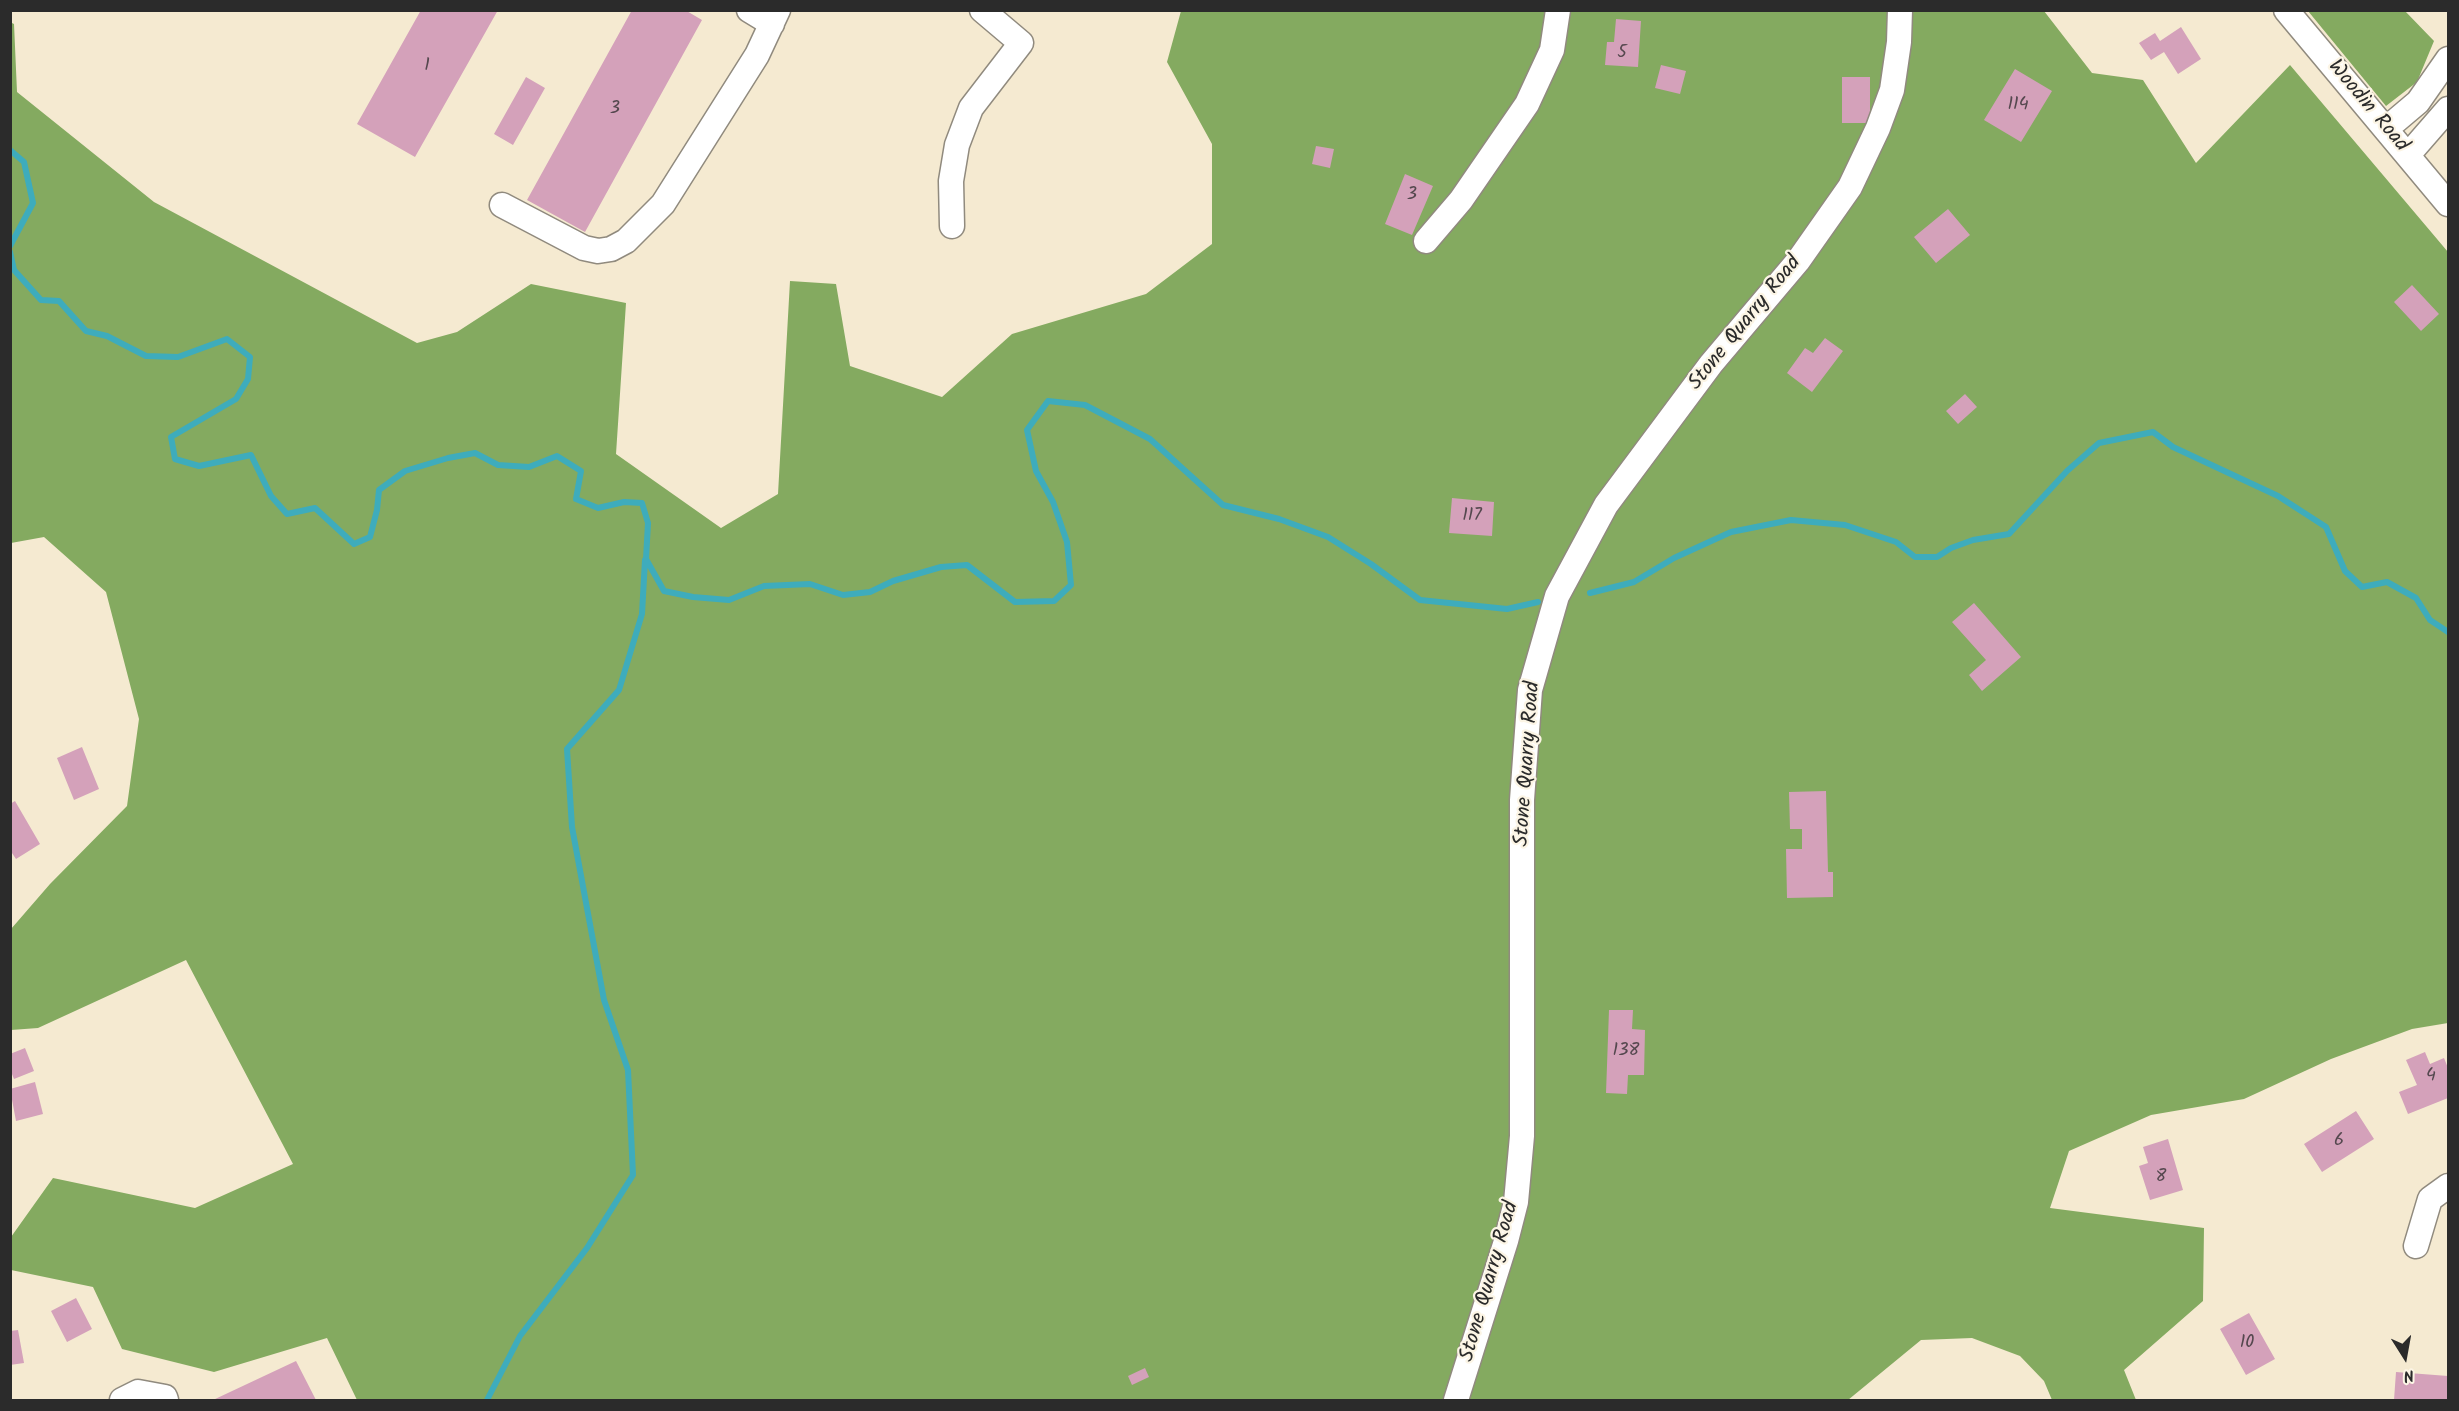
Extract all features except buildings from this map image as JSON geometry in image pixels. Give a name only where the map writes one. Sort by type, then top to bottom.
[{"type":"street","points":[[502,206],[584,248],[598,251],[610,249],[626,241],[663,204],[757,55],[775,17],[749,10]]},
{"type":"street","points":[[952,226],[951,181],[957,145],[971,108],[1021,43],[981,10]]},
{"type":"street","points":[[1426,242],[1461,200],[1527,104],[1552,50],[1558,10]]},
{"type":"street","name":"Stone Quarry Road","points":[[1456,1401],[1516,1202],[1521,1137],[1522,800],[1530,690],[1557,596],[1606,506],[1711,364],[1798,261],[1850,187],[1878,128],[1892,90],[1899,42],[1900,10]]},
{"type":"street","name":"Woodin Road","points":[[2286,10],[2448,204]]},
{"type":"street","points":[[2386,129],[2418,102],[2448,59]]},
{"type":"street","points":[[2408,155],[2448,109]]},
{"type":"street","points":[[2416,1246],[2430,1199],[2448,1186]]},
{"type":"street","points":[[122,1401],[138,1392],[165,1397],[166,1401]]},
{"type":"green space","points":[[1181,11],[2044,11],[2092,73],[2143,80],[2196,163],[2290,65],[2448,252],[2448,1023],[2412,1029],[2331,1059],[2244,1099],[2151,1115],[2069,1151],[2050,1208],[2204,1228],[2203,1301],[2124,1370],[2136,1400],[2052,1400],[2044,1381],[2020,1356],[1972,1338],[1921,1340],[1848,1400],[357,1400],[327,1338],[214,1372],[122,1349],[93,1287],[11,1270],[11,1237],[53,1178],[195,1208],[293,1164],[186,960],[38,1028],[11,1030],[11,929],[50,884],[127,806],[139,719],[106,592],[44,537],[11,543],[10,22],[14,24],[17,92],[154,202],[417,343],[457,332],[531,284],[626,303],[616,454],[721,528],[778,494],[790,281],[836,284],[850,366],[942,397],[1012,334],[1146,294],[1212,244],[1212,144],[1167,62]]},
{"type":"green space","points":[[2308,11],[2405,11],[2434,41],[2417,82],[2386,106]]},
{"type":"waterway","points":[[10,150],[24,162],[33,203],[10,246]]},
{"type":"waterway","points":[[10,252],[14,270],[41,300],[59,301],[86,331],[107,336],[146,356],[178,357],[227,339],[250,357],[248,379],[236,399],[171,437],[175,459],[199,466],[251,455],[271,496],[287,514],[315,508],[354,544],[370,537],[379,490],[405,471],[448,458],[475,453],[498,465],[529,467],[557,456],[581,471],[576,499],[598,508],[624,502],[642,503],[648,523],[646,559],[664,591],[693,597],[729,600],[764,586],[810,584],[843,595],[870,592],[893,581],[941,567],[967,565],[1015,602],[1054,601],[1071,585],[1067,542],[1053,502],[1036,471],[1027,430],[1048,401],[1085,405],[1150,439],[1223,505],[1279,519],[1328,537],[1371,564],[1420,600],[1507,609],[1538,602]]},
{"type":"waterway","points":[[1590,593],[1634,582],[1674,558],[1731,532],[1791,520],[1845,525],[1896,542],[1915,557],[1937,557],[1951,548],[1973,540],[2009,534],[2067,471],[2099,443],[2153,432],[2173,447],[2278,496],[2326,527],[2345,571],[2362,587],[2387,582],[2416,598],[2430,620],[2448,632]]},
{"type":"waterway","points":[[487,1400],[520,1336],[587,1248],[633,1175],[628,1070],[604,1000],[572,827],[567,749],[619,690],[642,614],[645,560]]}]
